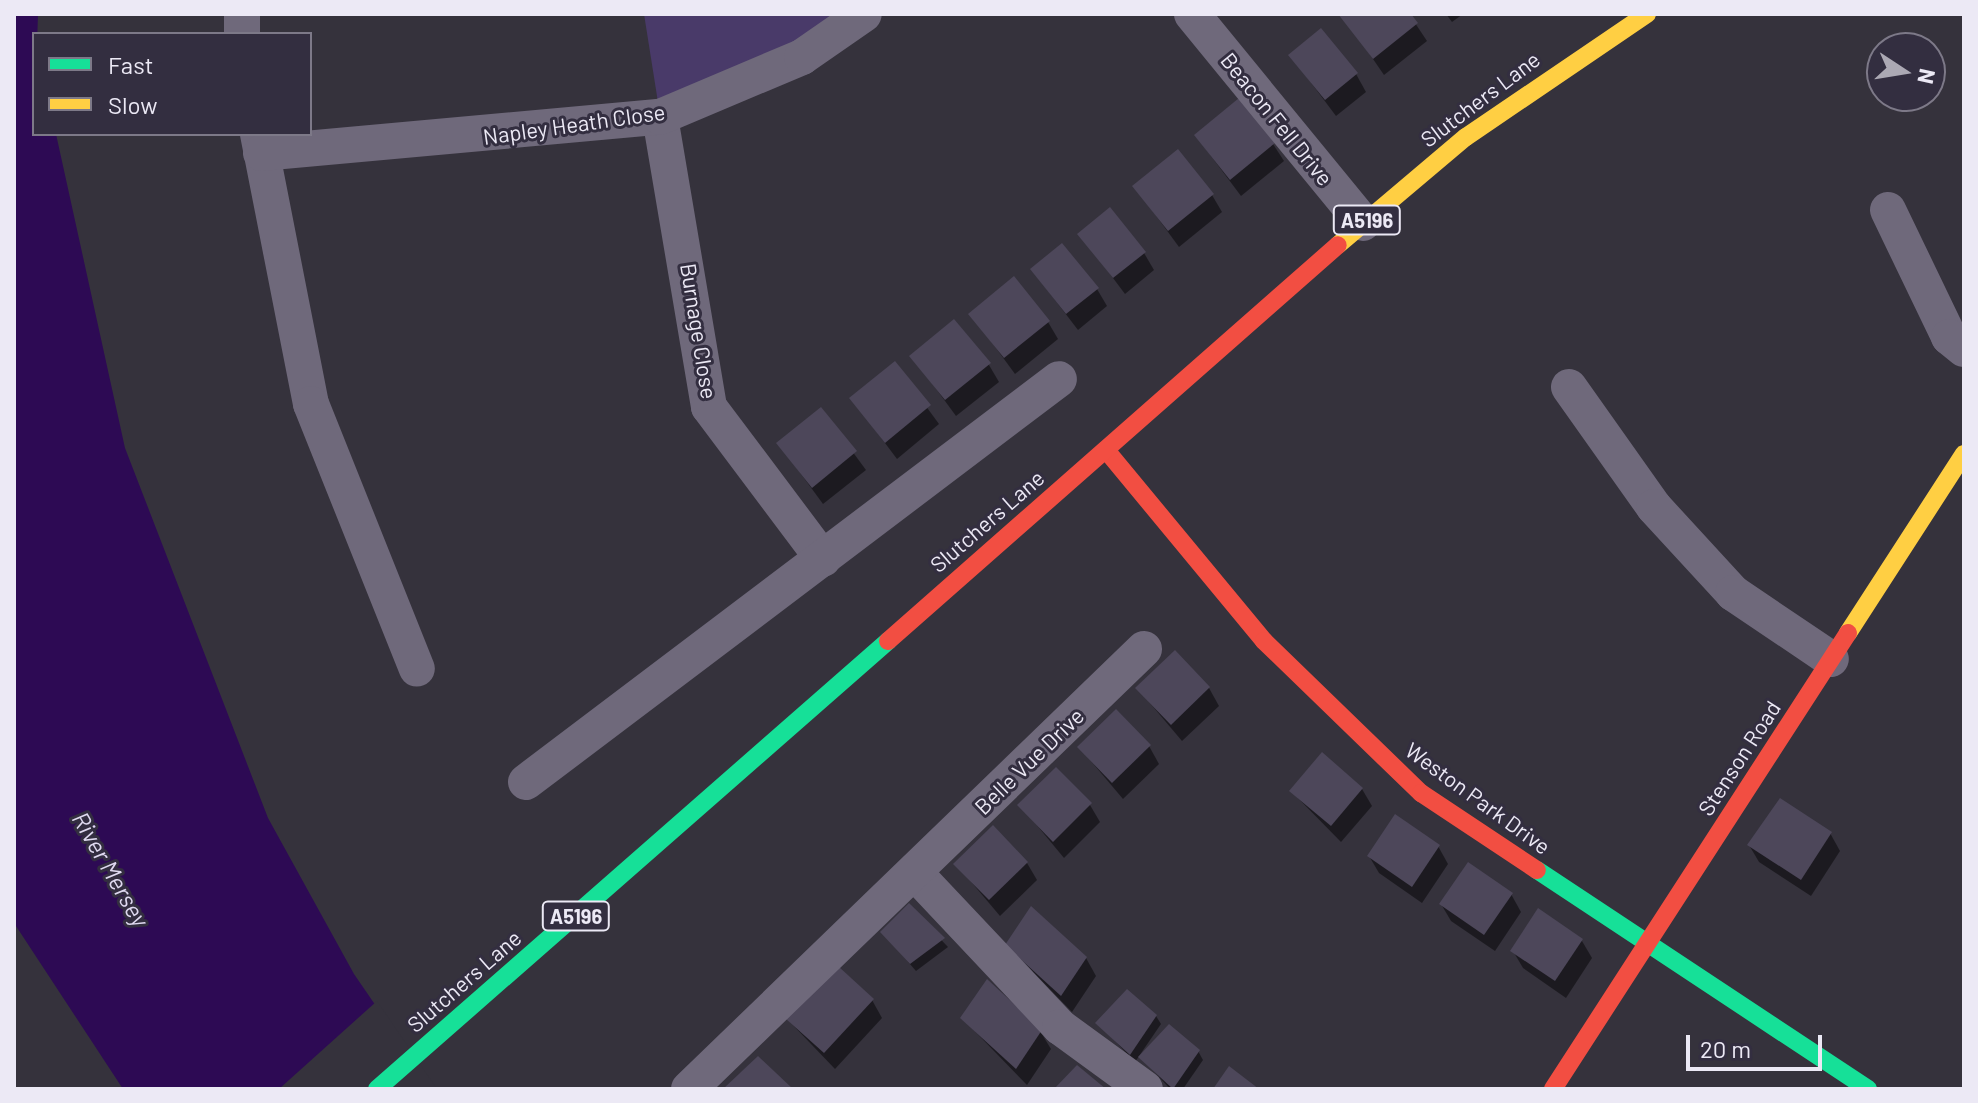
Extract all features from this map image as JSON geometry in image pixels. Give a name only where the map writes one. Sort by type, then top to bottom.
[{"type":"main road","name":"Slutchers Lane","points":[[377,1089],[1363,223],[1478,128],[1647,14]]},
{"type":"main road","name":"Weston Park Drive","points":[[1106,450],[1331,713],[1421,793],[1647,946],[1868,1089]]},
{"type":"main road","name":"Stenson Road","points":[[1553,1089],[1964,454]]},
{"type":"street","name":"Napley Heath Close","points":[[417,669],[311,404],[259,144],[660,117],[802,57],[864,14]]},
{"type":"street","name":"Beacon Fell Drive","points":[[1192,14],[1363,223]]},
{"type":"street","name":"Burnage Close","points":[[660,117],[709,407],[823,559]]},
{"type":"street","points":[[1888,210],[1949,337],[1964,349]]},
{"type":"street","points":[[526,782],[1059,379]]},
{"type":"street","points":[[1569,387],[1654,507],[1733,593],[1831,659]]},
{"type":"street","name":"Belle Vue Drive","points":[[689,1089],[1144,649]]},
{"type":"street","points":[[915,873],[1060,1027],[1137,1087]]},
{"type":"shaded area","points":[[644,14],[862,14],[660,115]]},
{"type":"water","name":"River Mersey","points":[[14,14],[38,14],[37,32],[32,32],[32,136],[56,136],[125,448],[268,818],[354,974],[433,1089],[123,1089],[14,923]]},
{"type":"pier","points":[[377,1001],[437,1089],[279,1089]]},
{"type":"building","points":[[1338,14],[1411,14],[1418,23],[1373,59]]},
{"type":"building","points":[[1321,28],[1358,73],[1325,100],[1288,55]]},
{"type":"building","points":[[1239,98],[1275,143],[1230,180],[1194,135]]},
{"type":"building","points":[[1178,149],[1214,194],[1168,231],[1132,186]]},
{"type":"building","points":[[1110,207],[1146,252],[1113,278],[1077,234]]},
{"type":"building","points":[[1062,243],[1099,288],[1066,314],[1030,269]]},
{"type":"building","points":[[1014,276],[1050,321],[1004,358],[968,314]]},
{"type":"building","points":[[954,319],[991,363],[945,400],[909,356]]},
{"type":"building","points":[[895,361],[931,405],[885,443],[849,398]]},
{"type":"building","points":[[821,407],[857,451],[812,488],[776,443]]},
{"type":"building","points":[[1175,650],[1210,687],[1171,725],[1135,688]]},
{"type":"building","points":[[1116,709],[1151,745],[1112,783],[1077,747]]},
{"type":"building","points":[[1322,752],[1363,788],[1331,826],[1289,791]]},
{"type":"building","points":[[1056,767],[1092,803],[1053,842],[1017,805]]},
{"type":"building","points":[[1780,798],[1832,832],[1801,880],[1747,845]]},
{"type":"building","points":[[1395,814],[1440,845],[1412,887],[1367,856]]},
{"type":"building","points":[[993,825],[1028,862],[989,900],[953,864]]},
{"type":"building","points":[[1468,862],[1513,893],[1484,935],[1439,904]]},
{"type":"building","points":[[909,903],[945,938],[910,964],[880,932]]},
{"type":"building","points":[[1031,906],[1087,957],[1061,996],[1005,945]]},
{"type":"building","points":[[1538,908],[1583,939],[1555,981],[1510,951]]},
{"type":"building","points":[[838,966],[874,999],[824,1053],[786,1019]]},
{"type":"building","points":[[987,979],[1042,1030],[1016,1069],[960,1018]]},
{"type":"building","points":[[1127,989],[1157,1015],[1130,1055],[1095,1023]]},
{"type":"building","points":[[1169,1024],[1200,1050],[1173,1089],[1138,1057]]},
{"type":"building","points":[[758,1056],[793,1089],[723,1089]]},
{"type":"building","points":[[1077,1065],[1106,1089],[1054,1089]]},
{"type":"building","points":[[1229,1066],[1259,1089],[1213,1089]]},
{"type":"traffic: fast","points":[[377,1089],[888,641]]},
{"type":"traffic: fast","points":[[1537,870],[1868,1089]]},
{"type":"traffic: slow","points":[[1338,245],[1466,137],[1647,14]]},
{"type":"traffic: slow","points":[[1848,633],[1964,454]]},
{"type":"traffic: jam","points":[[888,641],[1338,245]]},
{"type":"traffic: jam","points":[[1106,450],[1264,641],[1421,793],[1537,870]]},
{"type":"traffic: jam","points":[[1553,1089],[1848,633]]}]
